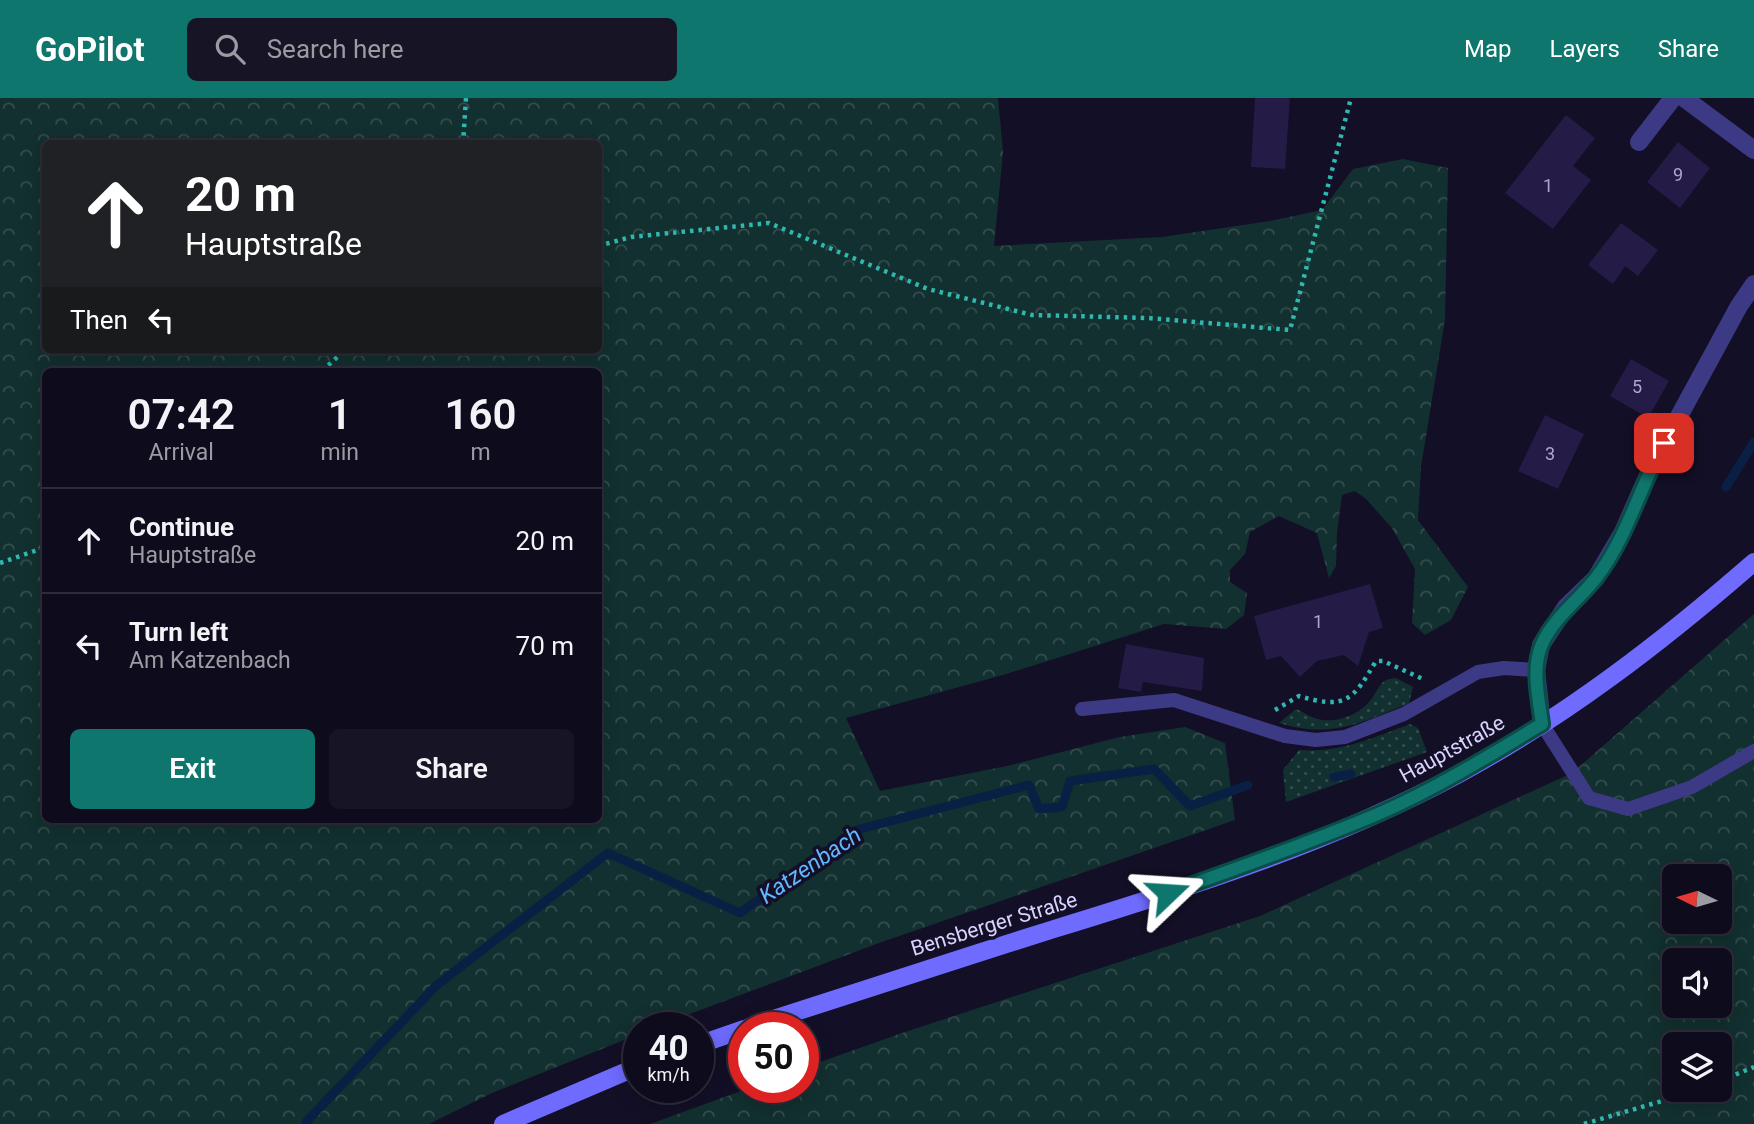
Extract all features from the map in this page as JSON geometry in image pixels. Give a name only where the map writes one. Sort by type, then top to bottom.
[{"type":"main road","name":"Hauptstraße","points":[[1252,863],[1380,813],[1458,774],[1542,724],[1686,621],[1754,562]]},
{"type":"main road","name":"Bensberger Straße","points":[[796,1012],[1168,893],[1252,863]]},
{"type":"main road","points":[[503,1124],[623,1073]]},
{"type":"street","points":[[1639,142],[1673,98]]},
{"type":"street","points":[[1684,98],[1754,150]]},
{"type":"street","points":[[1542,724],[1536,670],[1541,645],[1566,607],[1596,578],[1623,532],[1652,466],[1739,306],[1754,284]]},
{"type":"lane","points":[[1082,709],[1174,699],[1285,736],[1315,740],[1345,737],[1404,713],[1478,672],[1504,668],[1536,670]]},
{"type":"lane","points":[[1542,724],[1589,799],[1628,809],[1692,787],[1754,751]]},
{"type":"path","points":[[463,140],[466,98]]},
{"type":"path","points":[[602,245],[631,237],[769,223],[928,289],[1032,315],[1148,318],[1290,330],[1351,98]]},
{"type":"path","points":[[325,368],[341,354]]},
{"type":"path","points":[[0,563],[42,548]]},
{"type":"path","points":[[1251,724],[1299,696],[1331,702],[1345,700],[1358,691],[1376,661],[1383,661],[1446,690]]},
{"type":"path","points":[[1732,1076],[1754,1067]]},
{"type":"path","points":[[1584,1124],[1662,1101]]},
{"type":"green space","points":[[0,98],[998,98],[1003,152],[994,246],[1162,237],[1270,221],[1322,210],[1353,169],[1403,159],[1448,168],[1445,319],[1421,467],[1418,520],[1468,587],[1451,620],[1425,635],[1412,623],[1415,569],[1392,528],[1366,499],[1355,491],[1342,495],[1336,566],[1329,578],[1317,533],[1279,516],[1250,532],[1245,554],[1230,570],[1230,582],[1247,593],[1244,615],[1226,629],[1164,624],[1003,675],[846,718],[880,791],[1007,766],[1120,737],[1185,727],[1225,743],[1235,820],[879,943],[695,1012],[623,1012],[623,1040],[492,1093],[429,1124],[0,1124]]},
{"type":"green space","points":[[1754,614],[1754,1124],[650,1124],[728,1096],[728,1103],[819,1103],[819,1062],[1260,916],[1572,773]]},
{"type":"green space","points":[[1396,678],[1413,687],[1409,703],[1376,717],[1330,729],[1297,728],[1279,723],[1296,709],[1320,720],[1345,718],[1367,704],[1381,684]]},
{"type":"green space","points":[[1410,724],[1418,728],[1427,752],[1286,802],[1283,770],[1299,750],[1343,747]]},
{"type":"building","points":[[1255,98],[1290,98],[1285,169],[1251,167]]},
{"type":"building","points":[[1566,115],[1595,138],[1573,166],[1591,180],[1553,229],[1505,193]]},
{"type":"building","points":[[1678,142],[1710,168],[1680,208],[1647,182]]},
{"type":"building","points":[[1621,223],[1658,250],[1638,276],[1625,266],[1613,284],[1588,265]]},
{"type":"building","points":[[1631,359],[1669,381],[1648,418],[1610,396]]},
{"type":"building","points":[[1545,415],[1584,434],[1558,489],[1518,471]]},
{"type":"building","points":[[1370,584],[1383,628],[1369,632],[1358,666],[1344,655],[1317,661],[1300,677],[1281,656],[1266,660],[1254,616]]},
{"type":"building","points":[[1126,644],[1204,658],[1202,691],[1143,682],[1141,692],[1118,688]]},
{"type":"waterway","name":"Katzenbach","points":[[1726,487],[1754,442]]},
{"type":"waterway","name":"Katzenbach","points":[[306,1122],[437,985],[608,853],[740,913],[856,830],[1029,785],[1039,809],[1062,807],[1070,781],[1154,769],[1190,806],[1248,785]]},
{"type":"waterway","name":"Katzenbach","points":[[1334,777],[1351,774]]},
{"type":"route","points":[[1168,893],[1380,813],[1458,774],[1542,724],[1536,670],[1541,645],[1566,607],[1596,578],[1623,532],[1664,443]]}]
